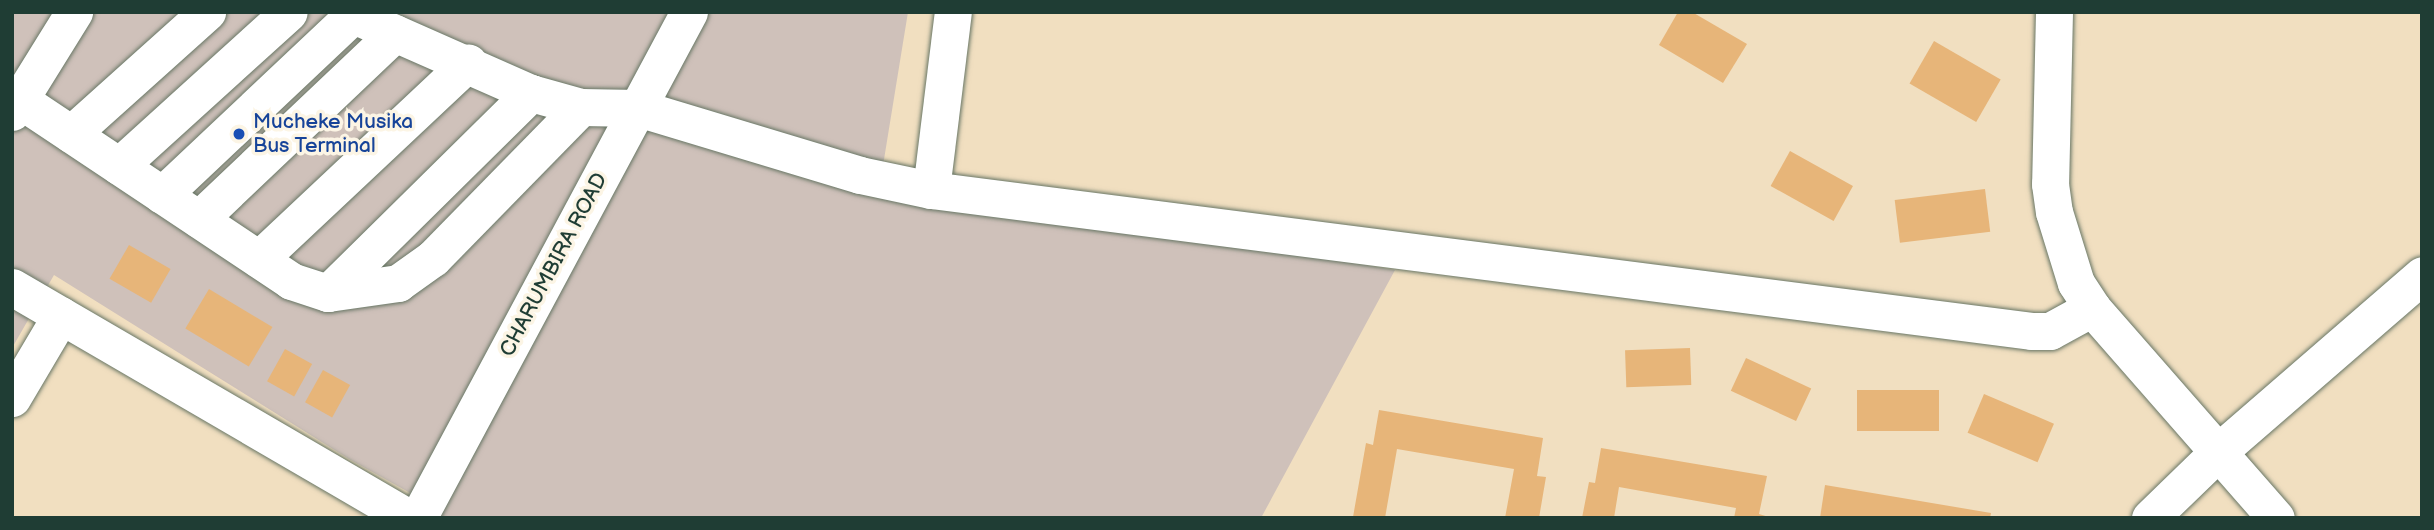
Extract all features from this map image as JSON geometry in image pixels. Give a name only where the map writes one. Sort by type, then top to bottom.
[{"type":"street","points":[[74,12],[16,106],[71,134],[290,281],[328,293],[398,283],[433,257],[581,107]]},
{"type":"street","points":[[71,134],[207,12]]},
{"type":"street","points":[[119,166],[289,12]]},
{"type":"street","name":"CHARUMBIRA ROAD","points":[[418,518],[689,12]]},
{"type":"street","points":[[931,190],[953,12]]},
{"type":"street","points":[[2054,12],[2052,203],[2076,283],[2092,308],[2276,518]]},
{"type":"street","points":[[162,195],[350,14],[468,63],[531,93],[581,107],[638,108],[860,175],[931,190],[2032,331],[2050,331],[2092,308]]},
{"type":"street","points":[[199,219],[395,33]]},
{"type":"street","points":[[259,259],[468,63]]},
{"type":"street","points":[[328,293],[531,93]]},
{"type":"street","points":[[2150,518],[2218,452],[2422,275]]},
{"type":"street","points":[[12,287],[409,518]]},
{"type":"street","points":[[12,398],[61,315]]},
{"type":"shaded area","points":[[12,12],[908,12],[880,184],[1395,270],[1261,518],[424,518],[430,504],[349,459],[54,275],[12,348]]},
{"type":"building","points":[[1678,12],[1692,12],[1747,44],[1723,83],[1659,45]]},
{"type":"building","points":[[1934,41],[2001,79],[1976,122],[1910,83]]},
{"type":"building","points":[[1790,151],[1853,186],[1834,221],[1771,186]]},
{"type":"building","points":[[1985,189],[1990,232],[1900,243],[1895,200]]},
{"type":"building","points":[[129,245],[171,269],[151,303],[110,279]]},
{"type":"building","points":[[209,289],[272,327],[249,367],[185,328]]},
{"type":"building","points":[[1690,348],[1691,385],[1626,387],[1625,350]]},
{"type":"building","points":[[285,349],[312,364],[294,396],[267,381]]},
{"type":"building","points":[[1746,358],[1811,388],[1796,421],[1731,391]]},
{"type":"building","points":[[323,370],[350,385],[332,417],[305,402]]},
{"type":"building","points":[[1857,390],[1939,390],[1939,431],[1857,431]]},
{"type":"building","points":[[1984,394],[2054,424],[2038,462],[1968,433]]},
{"type":"building","points":[[1379,410],[1543,438],[1537,476],[1546,477],[1539,518],[1505,518],[1514,469],[1397,449],[1385,518],[1353,517],[1366,443],[1373,445]]},
{"type":"building","points":[[1601,448],[1767,476],[1759,514],[1772,518],[1734,518],[1736,508],[1619,487],[1614,518],[1582,518],[1589,482],[1595,483]]},
{"type":"building","points":[[1825,485],[1991,513],[1990,518],[1820,518]]},
{"type":"place","name":"Mucheke Musika Bus Terminal","points":[[239,134]]}]
